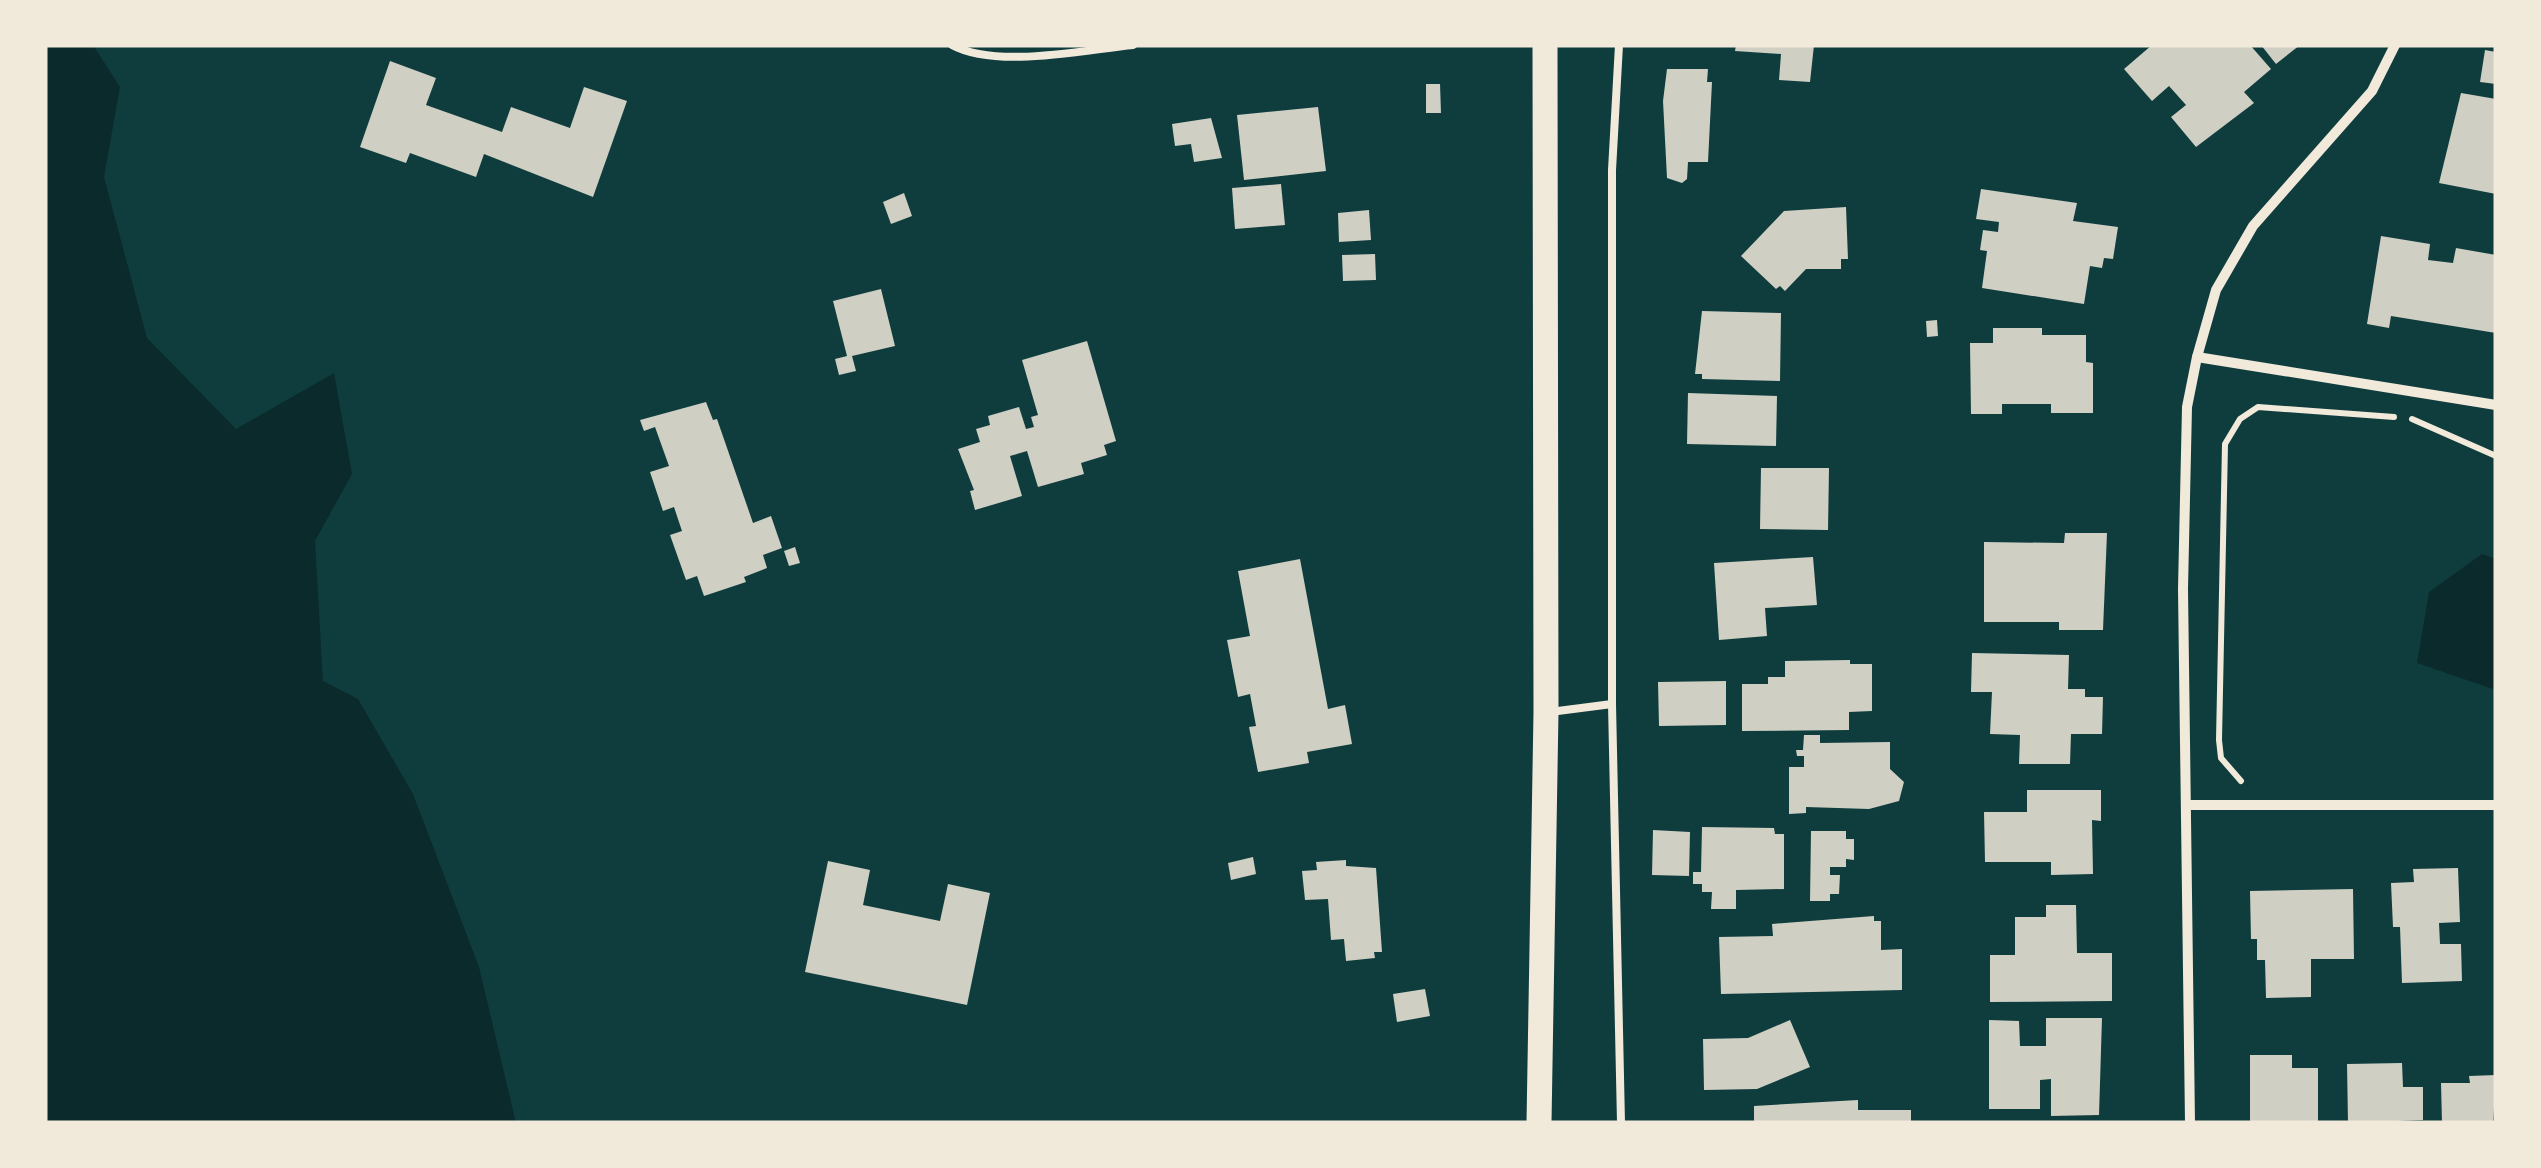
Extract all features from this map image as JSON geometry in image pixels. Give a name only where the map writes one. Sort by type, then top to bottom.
[{"type":"main road","points":[[1539,1123],[1546,712],[1545,45]]},
{"type":"street","points":[[2190,1123],[2184,480],[2188,407],[2197,358],[2216,290],[2252,226],[2372,90],[2395,45]]},
{"type":"street","points":[[2197,358],[2496,405]]},
{"type":"street","points":[[2188,804],[2496,805]]},
{"type":"lane","points":[[952,45],[968,54],[1029,55],[1133,45]]},
{"type":"lane","points":[[1619,45],[1612,170],[1612,704],[1621,1123]]},
{"type":"lane","points":[[1546,712],[1612,704]]},
{"type":"path","points":[[2280,406],[2282,395]]},
{"type":"path","points":[[2241,787],[2221,758],[2219,740],[2224,444],[2240,419],[2258,407],[2280,406],[2323,414],[2406,418],[2456,435],[2496,456]]},
{"type":"water","points":[[45,45],[93,45],[120,87],[104,177],[147,338],[236,429],[334,373],[352,474],[315,541],[323,681],[358,699],[413,794],[479,967],[516,1123],[45,1123]]},
{"type":"water","points":[[2482,554],[2496,559],[2496,690],[2417,663],[2429,592]]},
{"type":"building","points":[[1736,45],[1814,45],[1810,82],[1779,80],[1781,54],[1735,51]]},
{"type":"building","points":[[2152,45],[2250,45],[2271,69],[2244,92],[2254,103],[2196,147],[2171,117],[2186,105],[2169,86],[2152,101],[2124,69]]},
{"type":"building","points":[[2261,45],[2300,45],[2276,64]]},
{"type":"building","points":[[2485,50],[2496,52],[2496,84],[2480,82]]},
{"type":"building","points":[[390,61],[436,78],[426,105],[502,132],[511,107],[570,128],[584,87],[627,101],[593,197],[484,154],[476,177],[410,153],[406,163],[360,147]]},
{"type":"building","points":[[1667,69],[1708,69],[1707,82],[1712,82],[1708,162],[1688,162],[1687,179],[1682,183],[1667,178],[1663,101]]},
{"type":"building","points":[[1426,84],[1440,84],[1441,113],[1426,113]]},
{"type":"building","points":[[2461,93],[2496,99],[2496,194],[2439,183]]},
{"type":"building","points":[[1318,107],[1326,171],[1244,180],[1237,115]]},
{"type":"building","points":[[1211,118],[1222,158],[1194,162],[1191,144],[1175,146],[1172,124]]},
{"type":"building","points":[[1281,184],[1285,225],[1235,229],[1232,188]]},
{"type":"building","points":[[1981,189],[2077,203],[2073,221],[2118,227],[2113,259],[2104,258],[2102,268],[2090,266],[2084,304],[1982,288],[1987,251],[1980,250],[1983,230],[1998,232],[1999,222],[1976,219]]},
{"type":"building","points":[[904,193],[912,216],[891,224],[883,202]]},
{"type":"building","points":[[1846,207],[1848,259],[1841,259],[1841,269],[1806,269],[1785,291],[1780,286],[1776,289],[1741,256],[1784,211]]},
{"type":"building","points":[[1369,210],[1371,240],[1339,242],[1338,213]]},
{"type":"building","points":[[2381,236],[2430,244],[2428,260],[2453,263],[2456,248],[2496,255],[2496,333],[2391,316],[2389,328],[2367,324]]},
{"type":"building","points":[[1375,254],[1376,280],[1343,281],[1342,255]]},
{"type":"building","points":[[881,289],[895,346],[852,356],[856,371],[839,375],[835,359],[847,356],[833,301]]},
{"type":"building","points":[[1702,311],[1781,313],[1780,381],[1702,379],[1702,374],[1695,374]]},
{"type":"building","points":[[1937,320],[1938,336],[1927,337],[1926,321]]},
{"type":"building","points":[[1993,328],[2042,328],[2042,335],[2086,335],[2086,362],[2093,363],[2093,413],[2051,413],[2051,404],[2002,404],[2002,414],[1971,414],[1970,343],[1993,343]]},
{"type":"building","points":[[1087,341],[1116,441],[1104,445],[1107,455],[1081,463],[1084,474],[1038,487],[1027,451],[1010,456],[1022,496],[975,510],[970,491],[974,490],[958,449],[980,442],[976,429],[990,425],[988,416],[1019,407],[1026,429],[1034,427],[1031,417],[1038,415],[1022,360]]},
{"type":"building","points":[[1688,393],[1777,396],[1776,446],[1687,444]]},
{"type":"building","points":[[706,402],[713,420],[717,419],[753,523],[771,516],[782,548],[763,555],[767,568],[744,577],[746,582],[704,596],[697,576],[686,580],[670,535],[682,531],[674,507],[663,511],[650,472],[669,466],[655,427],[644,431],[640,420]]},
{"type":"building","points":[[1761,468],[1829,468],[1828,530],[1760,529]]},
{"type":"building","points":[[2065,533],[2107,533],[2103,630],[2059,630],[2059,622],[1984,622],[1984,542],[2064,543]]},
{"type":"building","points":[[795,547],[800,563],[789,566],[784,551]]},
{"type":"building","points":[[1813,557],[1817,605],[1765,608],[1767,636],[1719,640],[1714,563]]},
{"type":"building","points":[[1300,559],[1328,709],[1345,705],[1352,744],[1307,752],[1309,763],[1258,772],[1249,727],[1256,726],[1250,694],[1238,697],[1227,640],[1250,636],[1238,571]]},
{"type":"building","points":[[1972,653],[2069,655],[2068,689],[2085,689],[2085,697],[2103,697],[2102,734],[2071,734],[2070,764],[2019,764],[2020,735],[1990,734],[1992,692],[1971,692]]},
{"type":"building","points":[[1850,660],[1850,664],[1872,664],[1872,711],[1849,712],[1849,730],[1742,731],[1742,684],[1768,684],[1768,677],[1785,677],[1785,661]]},
{"type":"building","points":[[1726,681],[1726,725],[1659,726],[1658,682]]},
{"type":"building","points":[[1804,735],[1820,735],[1820,743],[1890,742],[1890,769],[1904,782],[1899,801],[1869,809],[1806,807],[1806,813],[1789,814],[1789,767],[1804,767],[1804,756],[1797,756],[1796,750],[1803,750]]},
{"type":"building","points":[[2027,790],[2101,790],[2101,821],[2092,820],[2093,874],[2051,875],[2051,862],[1985,862],[1984,812],[2027,812]]},
{"type":"building","points":[[1702,827],[1774,828],[1775,834],[1784,834],[1784,889],[1736,890],[1736,909],[1711,909],[1712,892],[1702,892],[1702,884],[1693,884],[1693,872],[1701,872]]},
{"type":"building","points":[[1653,830],[1690,832],[1689,876],[1652,875]]},
{"type":"building","points":[[1811,831],[1846,831],[1846,839],[1854,839],[1854,860],[1846,859],[1846,867],[1830,867],[1830,875],[1840,875],[1839,894],[1830,894],[1830,901],[1810,901]]},
{"type":"building","points":[[1253,857],[1256,874],[1231,880],[1228,863]]},
{"type":"building","points":[[1346,860],[1346,866],[1376,868],[1382,952],[1374,952],[1375,958],[1346,961],[1344,939],[1331,940],[1328,899],[1305,900],[1302,871],[1317,870],[1316,862]]},
{"type":"building","points":[[828,861],[870,870],[863,905],[940,921],[948,884],[990,893],[967,1005],[805,972]]},
{"type":"building","points":[[2458,868],[2460,922],[2439,923],[2440,944],[2461,944],[2462,981],[2402,983],[2400,927],[2393,927],[2391,883],[2414,882],[2413,869]]},
{"type":"building","points":[[2353,889],[2354,959],[2311,959],[2311,997],[2266,998],[2265,960],[2257,960],[2257,939],[2251,939],[2250,891]]},
{"type":"building","points":[[2046,905],[2076,905],[2077,953],[2112,953],[2112,1001],[1990,1002],[1990,955],[2015,955],[2015,917],[2046,917]]},
{"type":"building","points":[[1874,916],[1874,921],[1881,921],[1881,950],[1902,949],[1902,990],[1721,994],[1719,937],[1773,936],[1772,924]]},
{"type":"building","points":[[1425,989],[1430,1016],[1397,1022],[1393,994]]},
{"type":"building","points":[[2046,1018],[2102,1018],[2099,1115],[2051,1116],[2051,1079],[2040,1080],[2040,1109],[1989,1109],[1989,1020],[2019,1021],[2020,1046],[2046,1046]]},
{"type":"building","points":[[1790,1020],[1810,1067],[1757,1089],[1704,1090],[1703,1039],[1748,1038]]},
{"type":"building","points":[[2250,1055],[2292,1055],[2292,1068],[2318,1068],[2318,1123],[2250,1123]]},
{"type":"building","points":[[2402,1063],[2403,1087],[2423,1087],[2423,1120],[2348,1123],[2347,1064]]},
{"type":"building","points":[[2496,1075],[2493,1123],[2442,1123],[2441,1083],[2470,1083],[2469,1076]]},
{"type":"building","points":[[1858,1100],[1858,1110],[1911,1110],[1911,1123],[1754,1123],[1754,1106]]}]
